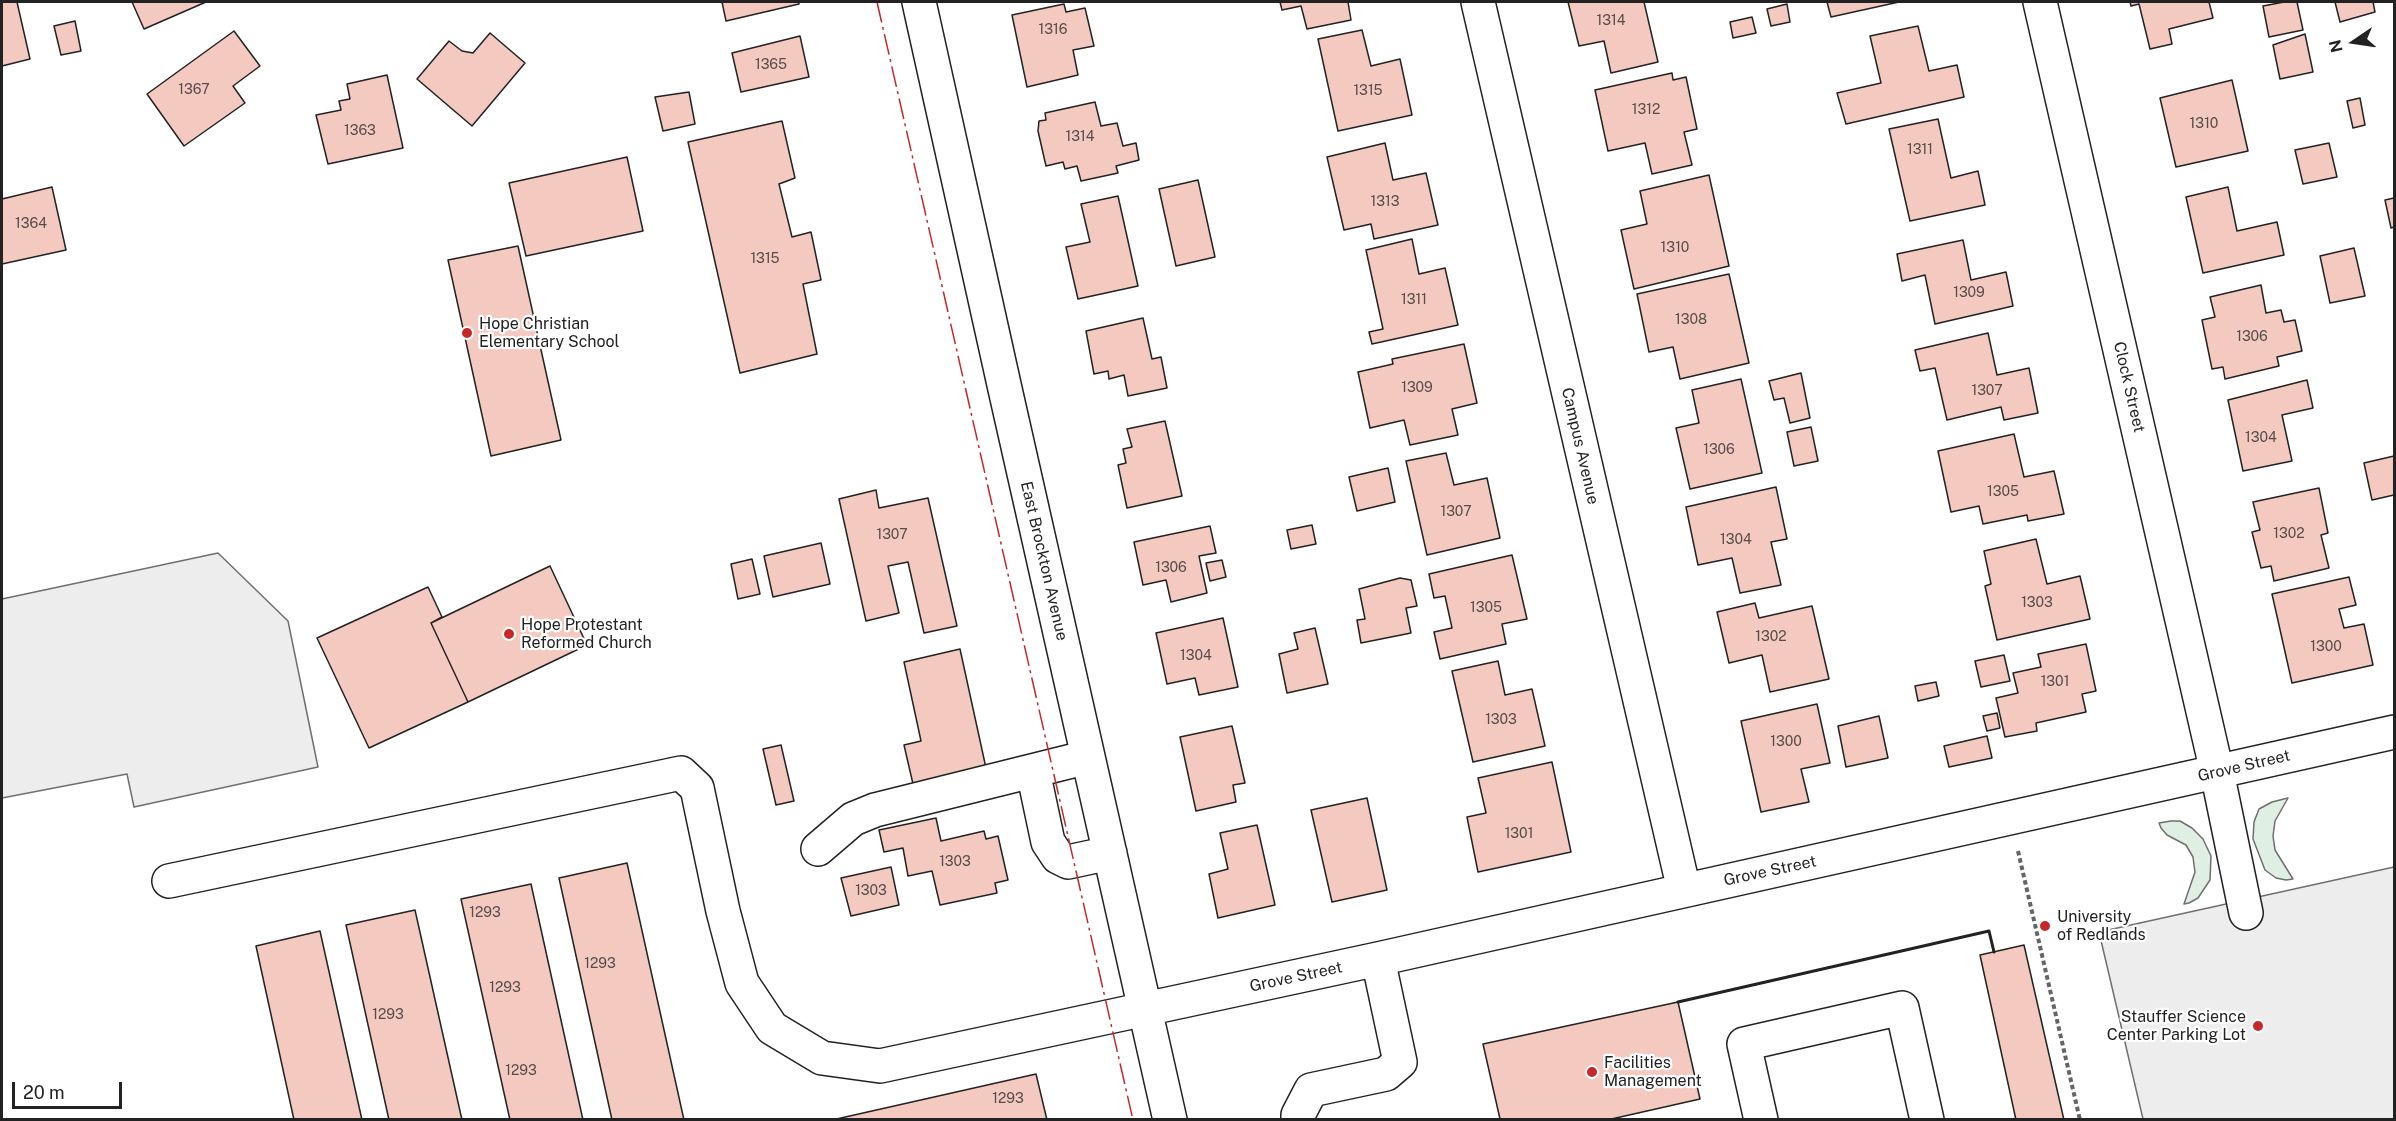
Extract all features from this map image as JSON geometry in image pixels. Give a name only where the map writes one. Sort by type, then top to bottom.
[{"type":"street","name":"East Brockton Avenue","points":[[920,2],[1170,1119]]},
{"type":"street","name":"Campus Avenue","points":[[1478,2],[1684,890]]},
{"type":"street","name":"Clock Street","points":[[2040,2],[2217,772],[2246,913]]},
{"type":"street","name":"Grove Street","points":[[169,881],[681,773],[697,788],[741,983],[772,1028],[822,1058],[880,1066],[1378,959],[2394,732]]},
{"type":"street","points":[[818,849],[854,819],[875,810],[1088,757]]},
{"type":"street","points":[[1033,771],[1048,842],[1058,857],[1068,861],[1110,853]]},
{"type":"street","points":[[1298,1119],[1311,1090],[1386,1074],[1400,1062],[1378,959]]},
{"type":"street","points":[[1761,1119],[1744,1044],[1902,1008],[1927,1119]]},
{"type":"path","points":[[2010,818],[2080,1119]]},
{"type":"green space","points":[[2288,798],[2275,821],[2273,836],[2275,850],[2293,879],[2286,880],[2276,878],[2265,870],[2253,839],[2254,822],[2259,809],[2272,802]]},
{"type":"green space","points":[[2180,821],[2192,828],[2203,839],[2211,856],[2210,880],[2198,898],[2184,904],[2195,872],[2193,857],[2186,845],[2167,835],[2161,828],[2159,823]]},
{"type":"shaded area","points":[[218,553],[288,621],[318,767],[134,807],[127,774],[2,798],[2,599]]},
{"type":"shaded area","name":"Stauffer Science Center Parking Lot","points":[[2394,867],[2394,1119],[2143,1119],[2099,932]]},
{"type":"building","points":[[2,2],[17,2],[30,59],[2,66]]},
{"type":"building","points":[[132,2],[206,2],[144,29]]},
{"type":"building","points":[[722,2],[799,2],[799,4],[726,21]]},
{"type":"building","points":[[1280,2],[1348,2],[1351,20],[1307,29],[1301,6],[1282,10]]},
{"type":"building","points":[[1568,2],[1644,2],[1658,62],[1611,73],[1604,41],[1579,46]]},
{"type":"building","points":[[1827,2],[1899,2],[1831,17]]},
{"type":"building","points":[[2130,2],[2209,2],[2213,18],[2169,29],[2172,44],[2150,49],[2139,4],[2131,6]]},
{"type":"building","points":[[2297,2],[2303,30],[2269,37],[2263,6]]},
{"type":"building","points":[[2335,2],[2373,2],[2375,12],[2340,22]]},
{"type":"building","points":[[1064,4],[1066,12],[1085,8],[1094,46],[1073,50],[1078,75],[1027,87],[1012,15]]},
{"type":"building","points":[[1787,4],[1790,22],[1771,26],[1767,9]]},
{"type":"building","points":[[1752,17],[1756,33],[1733,38],[1730,22]]},
{"type":"building","points":[[75,21],[81,51],[61,55],[54,26]]},
{"type":"building","points":[[1918,26],[1929,71],[1957,65],[1964,97],[1846,124],[1837,93],[1881,83],[1870,36]]},
{"type":"building","points":[[1362,30],[1371,66],[1400,59],[1412,115],[1338,131],[1318,39]]},
{"type":"building","points":[[234,31],[260,66],[233,86],[245,103],[184,146],[147,94]]},
{"type":"building","points":[[490,33],[525,63],[472,126],[417,79],[449,41],[462,51],[473,53]]},
{"type":"building","points":[[2305,34],[2313,72],[2280,79],[2273,45]]},
{"type":"building","points":[[800,36],[809,77],[741,92],[732,53]]},
{"type":"building","points":[[1672,73],[1673,80],[1686,77],[1697,129],[1684,132],[1692,165],[1652,174],[1645,143],[1608,151],[1595,90]]},
{"type":"building","points":[[387,75],[403,148],[328,164],[316,115],[341,110],[339,101],[350,99],[347,84]]},
{"type":"building","points":[[2232,80],[2248,151],[2176,167],[2160,98]]},
{"type":"building","points":[[689,92],[695,124],[663,131],[655,97]]},
{"type":"building","points":[[2360,98],[2365,125],[2353,128],[2347,101]]},
{"type":"building","points":[[1095,102],[1101,126],[1117,123],[1123,146],[1136,143],[1139,160],[1116,166],[1118,173],[1081,181],[1077,166],[1065,169],[1063,162],[1046,166],[1038,131],[1039,121],[1046,120],[1045,113]]},
{"type":"building","points":[[1938,119],[1951,178],[1978,171],[1985,205],[1910,221],[1889,129]]},
{"type":"building","points":[[782,121],[795,178],[779,184],[792,237],[811,232],[821,280],[803,284],[817,354],[740,373],[688,142]]},
{"type":"building","points":[[1385,143],[1393,180],[1426,173],[1438,225],[1374,239],[1371,224],[1344,230],[1327,157]]},
{"type":"building","points":[[2329,143],[2337,177],[2303,184],[2295,150]]},
{"type":"building","points":[[627,157],[643,231],[526,256],[509,183]]},
{"type":"building","points":[[1709,175],[1729,266],[1634,289],[1621,230],[1647,224],[1640,191]]},
{"type":"building","points":[[1198,180],[1215,257],[1176,266],[1159,189]]},
{"type":"building","points":[[52,187],[66,250],[2,264],[2,199]]},
{"type":"building","points":[[2228,187],[2237,231],[2277,222],[2284,255],[2203,273],[2186,197]]},
{"type":"building","points":[[1118,196],[1138,286],[1078,299],[1066,247],[1090,242],[1081,204]]},
{"type":"building","points":[[2394,198],[2394,227],[2391,228],[2385,200]]},
{"type":"building","points":[[1412,239],[1419,274],[1445,268],[1458,325],[1372,344],[1369,332],[1383,329],[1366,250]]},
{"type":"building","points":[[1963,240],[1971,280],[2006,272],[2013,306],[1935,324],[1925,275],[1902,281],[1897,254]]},
{"type":"building","points":[[518,246],[561,440],[491,456],[448,260]]},
{"type":"building","points":[[2354,248],[2365,296],[2330,303],[2320,256]]},
{"type":"building","points":[[1729,274],[1749,363],[1680,379],[1673,347],[1649,352],[1637,294]]},
{"type":"building","points":[[2261,285],[2266,313],[2281,310],[2284,322],[2295,320],[2302,351],[2277,357],[2279,366],[2225,379],[2223,367],[2212,369],[2202,320],[2215,317],[2210,297]]},
{"type":"building","points":[[1143,318],[1152,359],[1161,357],[1167,388],[1128,396],[1124,375],[1109,379],[1108,371],[1094,374],[1086,331]]},
{"type":"building","points":[[1988,333],[1997,375],[2029,368],[2038,413],[2004,420],[2001,407],[1947,420],[1935,368],[1920,371],[1915,350]]},
{"type":"building","points":[[1464,344],[1477,403],[1452,409],[1458,435],[1410,445],[1404,420],[1370,428],[1358,372],[1393,364],[1392,359]]},
{"type":"building","points":[[1801,373],[1810,418],[1790,423],[1784,398],[1774,400],[1769,381]]},
{"type":"building","points":[[1741,379],[1762,473],[1690,489],[1676,428],[1699,423],[1692,390]]},
{"type":"building","points":[[2307,380],[2313,408],[2282,415],[2292,461],[2243,471],[2228,400]]},
{"type":"building","points":[[1165,421],[1182,496],[1127,508],[1118,465],[1126,463],[1123,449],[1132,447],[1127,429]]},
{"type":"building","points":[[1811,427],[1818,461],[1794,466],[1787,432]]},
{"type":"building","points":[[2014,434],[2024,477],[2054,471],[2064,514],[2028,521],[2027,515],[1983,524],[1979,506],[1951,512],[1938,451]]},
{"type":"building","points":[[1446,453],[1454,485],[1487,478],[1500,538],[1427,555],[1406,461]]},
{"type":"building","points":[[2394,456],[2394,495],[2372,500],[2364,463]]},
{"type":"building","points":[[1388,468],[1395,502],[1357,511],[1349,477]]},
{"type":"building","points":[[1776,487],[1787,539],[1771,542],[1781,585],[1740,593],[1732,558],[1698,565],[1686,507]]},
{"type":"building","points":[[2319,488],[2328,533],[2321,535],[2329,568],[2274,581],[2271,566],[2261,568],[2252,532],[2260,530],[2253,502]]},
{"type":"building","points":[[876,490],[879,508],[928,498],[957,626],[924,633],[908,562],[888,566],[899,613],[866,621],[839,499]]},
{"type":"building","points":[[1312,525],[1316,544],[1291,549],[1287,530]]},
{"type":"building","points":[[1210,526],[1216,553],[1199,556],[1207,593],[1171,602],[1166,580],[1143,585],[1134,542]]},
{"type":"building","points":[[2036,539],[2047,584],[2080,576],[2090,619],[1997,640],[1985,586],[1991,584],[1984,551]]},
{"type":"building","points":[[821,543],[830,584],[773,597],[764,556]]},
{"type":"building","points":[[1512,555],[1527,619],[1502,624],[1506,644],[1440,659],[1434,632],[1452,628],[1445,596],[1434,598],[1429,574]]},
{"type":"building","points":[[752,559],[760,594],[738,599],[731,564]]},
{"type":"building","points":[[1222,560],[1226,577],[1210,581],[1206,563]]},
{"type":"building","name":"Hope Protestant Reformed Church","points":[[550,566],[587,645],[468,702],[431,623]]},
{"type":"building","points":[[2349,577],[2356,605],[2339,609],[2344,628],[2364,624],[2373,665],[2292,683],[2272,594]]},
{"type":"building","points":[[1400,578],[1411,580],[1417,606],[1406,608],[1411,633],[1361,643],[1357,620],[1365,619],[1359,589]]},
{"type":"building","points":[[428,587],[442,617],[431,623],[468,702],[369,748],[317,638]]},
{"type":"building","points":[[1755,603],[1759,618],[1812,606],[1829,679],[1770,692],[1762,655],[1729,663],[1717,612]]},
{"type":"building","points":[[1223,618],[1238,687],[1199,695],[1195,678],[1167,684],[1156,633]]},
{"type":"building","points":[[1315,628],[1328,684],[1287,693],[1279,654],[1298,649],[1294,633]]},
{"type":"building","points":[[2086,644],[2096,691],[2082,694],[2086,712],[2036,723],[2037,731],[2005,737],[1996,698],[2018,693],[2013,673],[2041,667],[2038,654]]},
{"type":"building","points":[[960,649],[986,768],[913,784],[904,745],[921,741],[904,662]]},
{"type":"building","points":[[2004,655],[2010,681],[1981,687],[1975,661]]},
{"type":"building","points":[[1498,661],[1505,695],[1532,689],[1545,746],[1473,762],[1452,671]]},
{"type":"building","points":[[1936,682],[1939,696],[1918,701],[1915,686]]},
{"type":"building","points":[[1817,704],[1830,763],[1801,769],[1809,802],[1761,812],[1741,721]]},
{"type":"building","points":[[1997,713],[2000,728],[1987,731],[1983,716]]},
{"type":"building","points":[[1879,716],[1888,758],[1846,767],[1838,726]]},
{"type":"building","points":[[1232,726],[1245,783],[1233,785],[1236,802],[1196,811],[1180,737]]},
{"type":"building","points":[[1987,736],[1992,758],[1949,767],[1944,746]]},
{"type":"building","points":[[781,745],[794,801],[776,805],[763,749]]},
{"type":"building","points":[[1552,762],[1571,852],[1478,872],[1467,817],[1486,813],[1478,778]]},
{"type":"building","points":[[1367,798],[1387,890],[1332,902],[1311,810]]},
{"type":"building","points":[[936,818],[941,841],[984,831],[986,839],[998,836],[1008,880],[995,883],[997,893],[940,905],[932,871],[908,876],[903,848],[884,852],[879,830]]},
{"type":"building","points":[[1257,825],[1275,905],[1218,918],[1209,874],[1228,869],[1220,833]]},
{"type":"building","points":[[627,863],[684,1120],[612,1120],[559,878]]},
{"type":"building","points":[[891,867],[899,905],[851,916],[841,878]]},
{"type":"building","points":[[531,884],[583,1120],[510,1120],[461,899]]},
{"type":"building","points":[[415,910],[462,1120],[389,1120],[346,925]]},
{"type":"building","points":[[320,931],[362,1120],[294,1120],[256,946]]},
{"type":"building","points":[[2024,945],[2064,1120],[2016,1120],[1980,955]]},
{"type":"building","name":"Facilities Management","points":[[1678,1002],[1700,1099],[1607,1120],[1497,1120],[1500,1119],[1483,1044]]},
{"type":"building","points":[[1036,1074],[1047,1120],[832,1120]]},
{"type":"wall","points":[[1678,1002],[1989,931],[1994,952]]},
{"type":"power","points":[[877,2],[1133,1120]]},
{"type":"place","name":"Hope Christian Elementary School","points":[[467,333]]},
{"type":"place","name":"Hope Protestant Reformed Church","points":[[509,634]]},
{"type":"place","name":"University of Redlands","points":[[2045,926]]},
{"type":"place","name":"Stauffer Science Center Parking Lot","points":[[2258,1026]]},
{"type":"place","name":"Facilities Management","points":[[1592,1072]]}]
